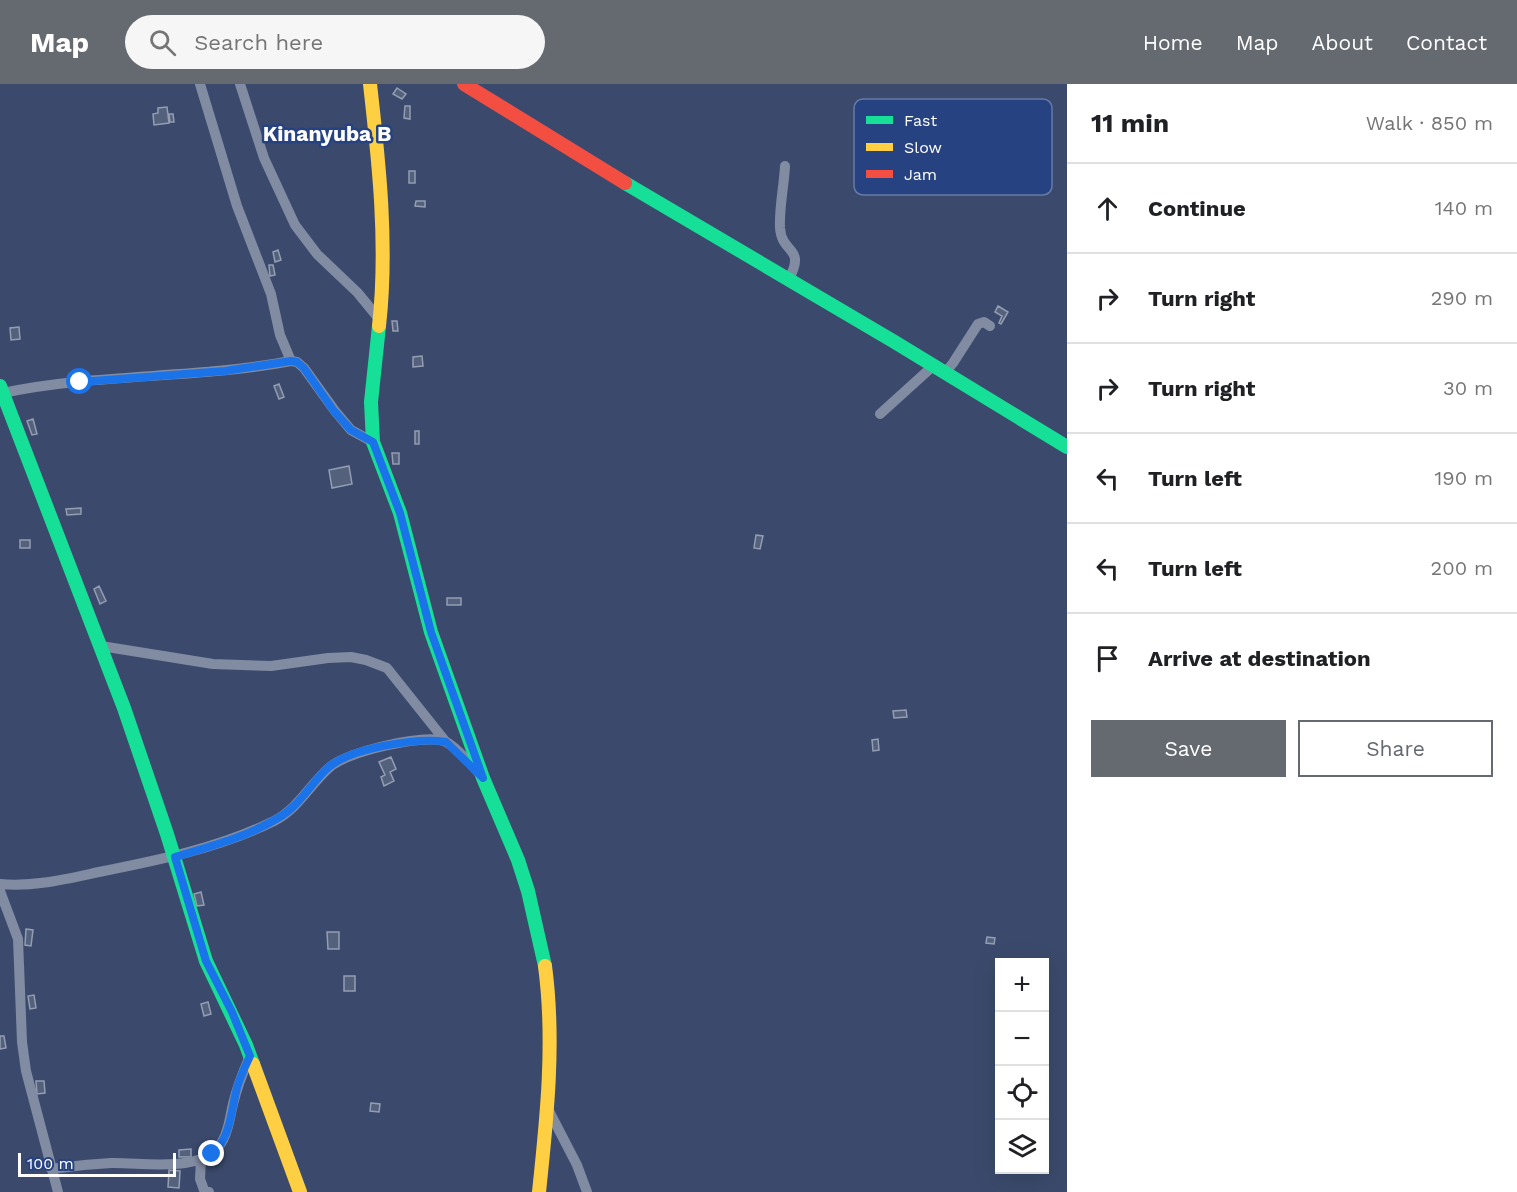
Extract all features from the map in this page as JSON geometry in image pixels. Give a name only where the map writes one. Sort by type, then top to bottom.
[{"type":"street","points":[[200,84],[237,206],[271,294],[280,335],[291,361]]},
{"type":"street","points":[[240,84],[264,158],[295,225],[317,254],[357,292],[380,320]]},
{"type":"street","points":[[370,84],[378,158],[382,284],[371,402],[373,442],[400,513],[431,632],[483,778],[518,860],[543,953],[549,997],[548,1109],[539,1192]]},
{"type":"street","points":[[464,84],[1067,447]]},
{"type":"street","points":[[785,166],[780,230],[784,244],[794,253],[796,259],[795,268],[789,279]]},
{"type":"street","points":[[880,414],[904,390],[953,363],[978,324],[984,322],[990,326]]},
{"type":"street","points":[[300,1192],[250,1056],[232,1012],[206,961],[175,857],[101,646],[1,389],[249,369],[291,361],[297,362],[304,368],[334,411],[351,430],[373,442]]},
{"type":"street","points":[[101,646],[213,664],[271,666],[328,658],[351,657],[366,660],[387,668],[446,742],[483,778]]},
{"type":"street","points":[[0,884],[26,885],[50,882],[175,857],[228,840],[277,819],[297,804],[330,766],[345,757],[392,745],[438,740],[446,742]]},
{"type":"street","points":[[0,891],[18,939],[22,1042],[26,1071],[58,1192]]},
{"type":"street","points":[[51,1169],[109,1163],[173,1164],[201,1159],[217,1150],[228,1127],[237,1088],[250,1056]]},
{"type":"street","points":[[548,1109],[577,1165],[587,1192]]},
{"type":"street","points":[[201,1159],[201,1185],[209,1192]]},
{"type":"building","points":[[397,88],[406,94],[402,99],[393,94]]},
{"type":"building","points":[[405,106],[410,106],[410,119],[404,118]]},
{"type":"building","points":[[167,107],[169,123],[154,125],[153,114],[158,113],[158,108]]},
{"type":"building","points":[[169,114],[173,114],[174,122],[170,122]]},
{"type":"building","points":[[409,171],[415,171],[415,183],[409,183]]},
{"type":"building","points":[[416,201],[425,201],[425,207],[415,206]]},
{"type":"building","points":[[278,250],[281,260],[275,262],[273,252]]},
{"type":"building","points":[[269,265],[273,265],[275,275],[270,276]]},
{"type":"building","points":[[998,306],[1008,312],[1001,324],[999,323],[1002,316],[995,312]]},
{"type":"building","points":[[392,321],[397,321],[398,331],[393,331]]},
{"type":"building","points":[[19,327],[20,339],[11,340],[10,328]]},
{"type":"building","points":[[422,356],[423,366],[413,367],[413,357]]},
{"type":"building","points":[[279,384],[284,397],[279,399],[274,386]]},
{"type":"building","points":[[33,419],[37,434],[32,435],[27,421]]},
{"type":"building","points":[[415,431],[419,431],[419,444],[415,444]]},
{"type":"building","points":[[392,453],[399,453],[399,464],[393,464]]},
{"type":"building","points":[[349,466],[352,484],[332,488],[329,470]]},
{"type":"building","points":[[81,508],[81,514],[67,515],[66,509]]},
{"type":"building","points":[[756,535],[763,536],[760,549],[754,548]]},
{"type":"building","points":[[20,540],[30,540],[30,548],[20,548]]},
{"type":"building","points":[[99,586],[106,601],[100,604],[94,589]]},
{"type":"building","points":[[447,598],[461,598],[461,605],[447,605]]},
{"type":"building","points":[[906,710],[907,717],[894,718],[893,711]]},
{"type":"building","points":[[878,739],[879,750],[873,751],[872,740]]},
{"type":"building","points":[[391,757],[396,769],[390,772],[394,781],[384,786],[381,777],[385,775],[379,762]]},
{"type":"building","points":[[201,892],[204,905],[197,906],[194,894]]},
{"type":"building","points":[[26,929],[33,930],[31,946],[25,945]]},
{"type":"building","points":[[327,932],[339,932],[339,949],[328,949]]},
{"type":"building","points":[[987,937],[995,938],[994,944],[986,943]]},
{"type":"building","points":[[344,976],[355,976],[355,991],[344,991]]},
{"type":"building","points":[[34,995],[36,1008],[30,1009],[28,996]]},
{"type":"building","points":[[208,1002],[211,1014],[204,1016],[201,1004]]},
{"type":"building","points":[[0,1036],[4,1036],[6,1048],[0,1049]]},
{"type":"building","points":[[36,1081],[44,1081],[45,1093],[37,1094]]},
{"type":"building","points":[[371,1103],[380,1104],[379,1112],[370,1111]]},
{"type":"building","points":[[191,1149],[191,1157],[179,1157],[179,1150]]},
{"type":"building","points":[[169,1170],[180,1171],[179,1188],[168,1187]]},
{"type":"traffic: fast","points":[[625,183],[1067,447]]},
{"type":"traffic: fast","points":[[379,326],[371,402],[373,442],[400,513],[431,632],[483,778],[518,860],[528,891],[545,966]]},
{"type":"traffic: fast","points":[[0,386],[124,708],[167,834],[206,961],[253,1064]]},
{"type":"traffic: slow","points":[[370,84],[379,174],[382,235],[383,266],[379,326]]},
{"type":"traffic: slow","points":[[539,1192],[550,1051],[545,966]]},
{"type":"traffic: slow","points":[[253,1064],[300,1192]]},
{"type":"traffic: jam","points":[[464,84],[625,183]]},
{"type":"district","name":"Kinanyuba B","points":[[327,134]]},
{"type":"route","points":[[80,382],[249,369],[291,361],[297,362],[304,368],[334,411],[351,430],[373,442],[400,513],[431,632],[483,778],[446,742],[438,740],[392,745],[357,753],[330,766],[297,804],[277,819],[228,840],[175,857],[206,961],[232,1012],[250,1056],[237,1088],[225,1136],[212,1154]]}]
